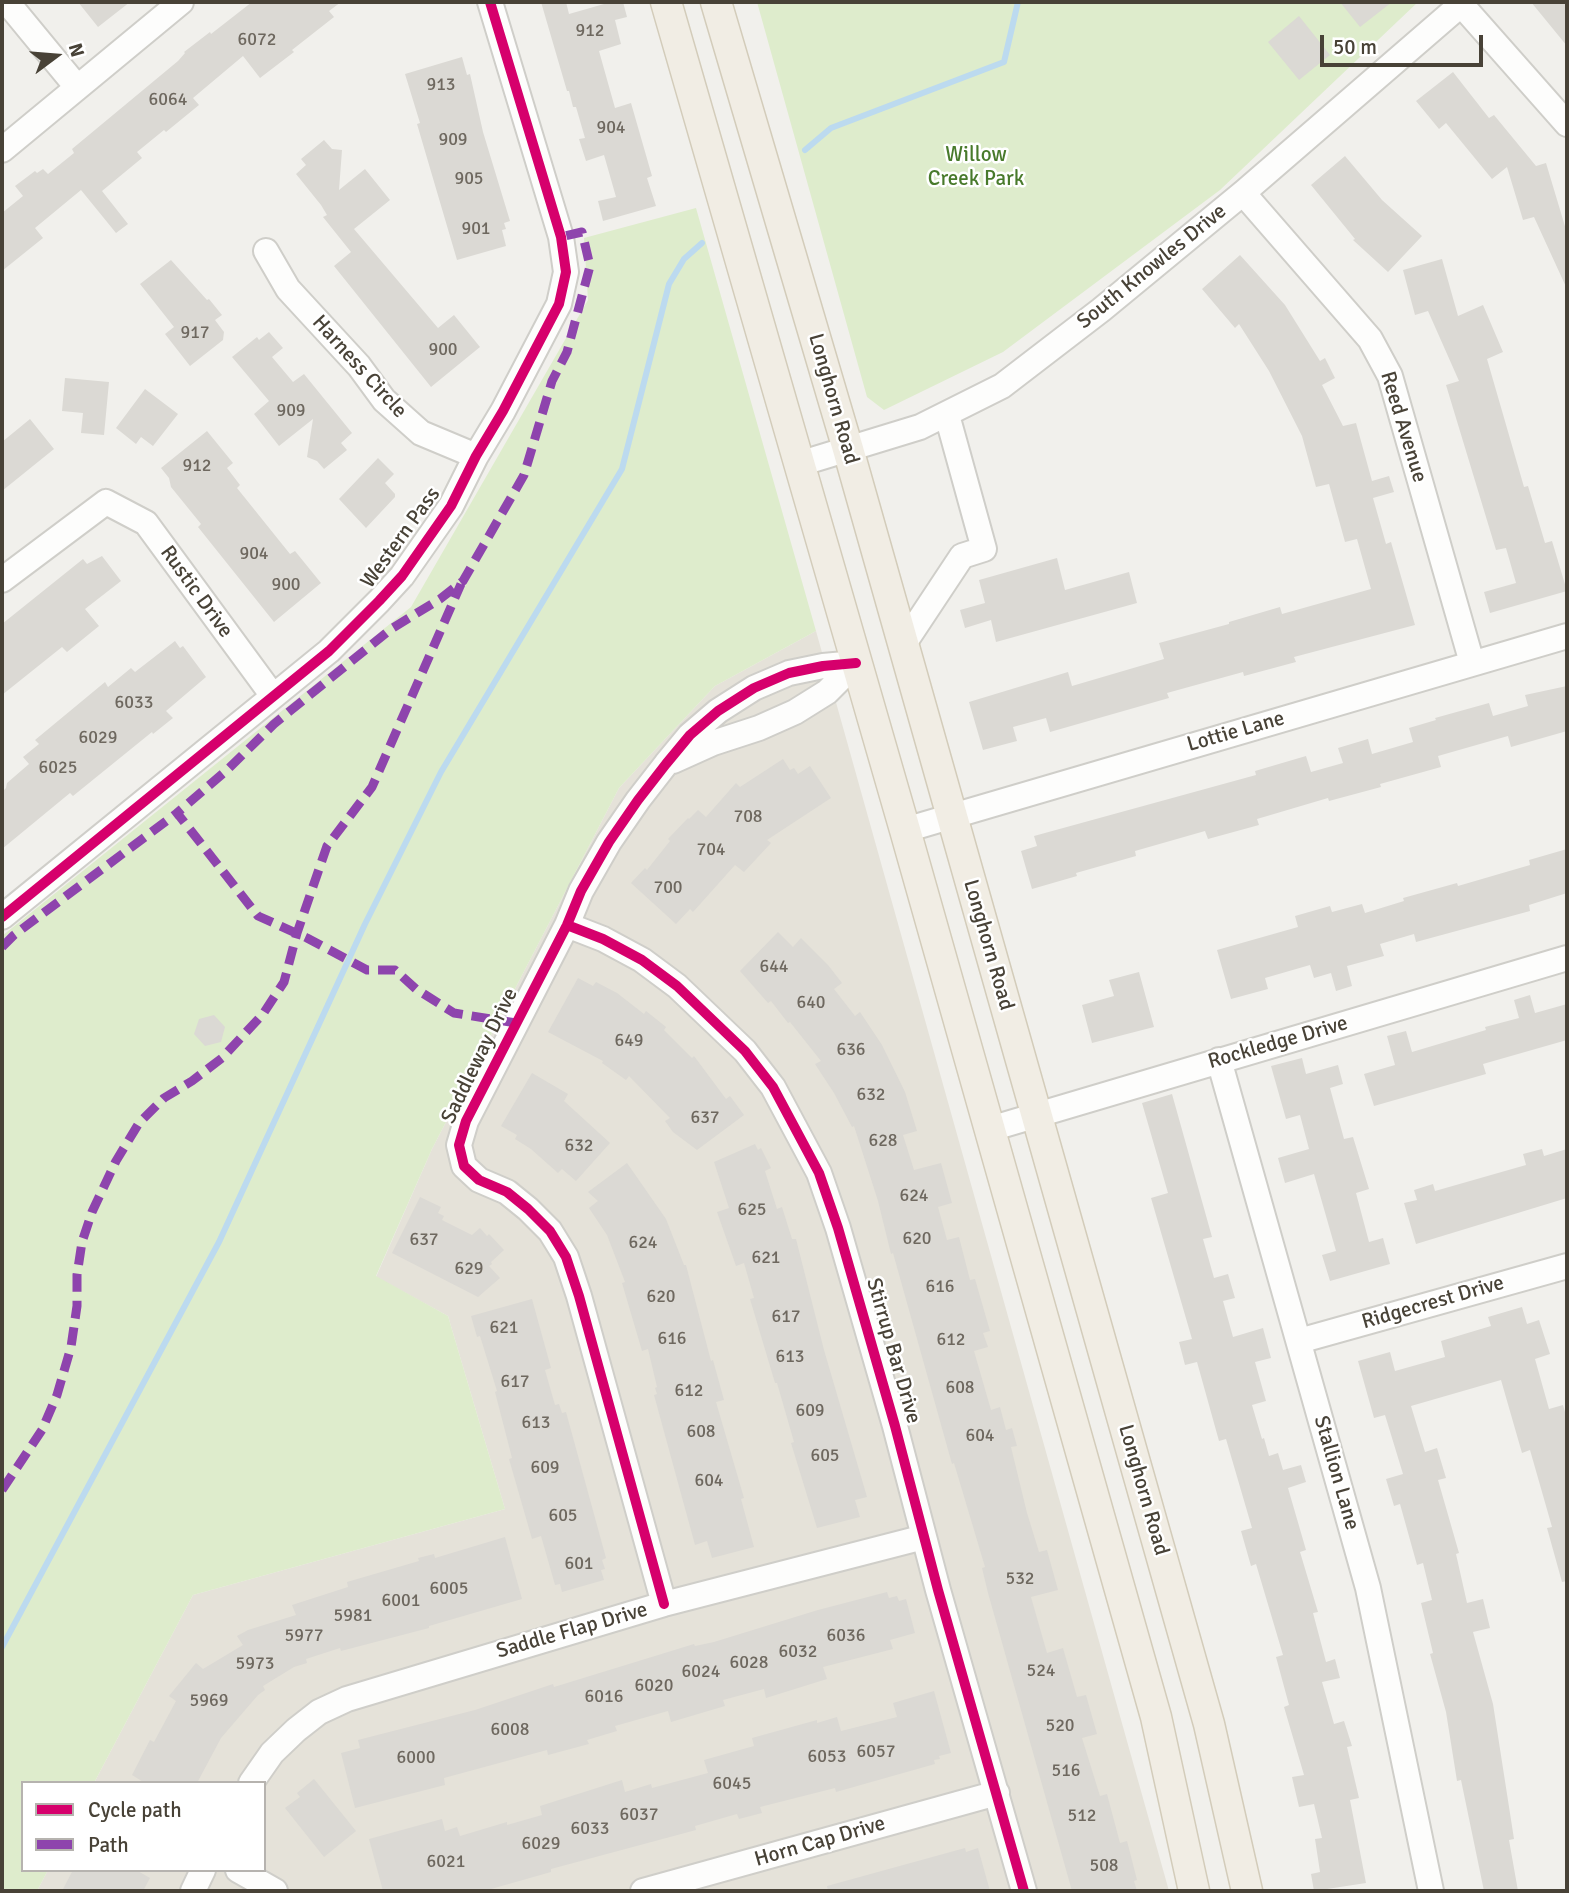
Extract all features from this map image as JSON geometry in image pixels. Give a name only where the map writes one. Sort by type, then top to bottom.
[{"type":"main road","points":[[666,2],[905,830],[1156,1717],[1194,1891]]},
{"type":"main road","name":"Longhorn Road","points":[[716,2],[848,449],[1209,1724],[1247,1891]]},
{"type":"street","points":[[7,2],[77,87]]},
{"type":"street","points":[[2,150],[181,2]]},
{"type":"street","name":"Western Pass","points":[[2,918],[329,651],[402,576],[451,506],[503,411],[559,304],[566,272],[561,237],[491,2]]},
{"type":"street","points":[[1462,3],[1567,124]]},
{"type":"street","name":"South Knowles Drive","points":[[799,464],[920,427],[1002,386],[1101,310],[1243,193],[1462,3]]},
{"type":"street","name":"Reed Avenue","points":[[1243,193],[1370,339],[1390,376],[1472,663]]},
{"type":"street","name":"Harness Circle","points":[[266,251],[288,289],[359,366],[384,400],[421,433],[476,456]]},
{"type":"street","points":[[903,645],[962,556],[984,548],[947,415]]},
{"type":"street","name":"Rustic Drive","points":[[2,580],[106,502],[146,523],[273,696]]},
{"type":"street","name":"Lottie Lane","points":[[905,830],[1567,636]]},
{"type":"street","name":"Saddleway Drive","points":[[664,1604],[566,1257],[550,1231],[528,1209],[507,1192],[480,1180],[464,1166],[459,1145],[466,1121],[567,925],[581,891],[609,842],[666,764],[690,735],[719,710],[754,688],[789,673],[856,663]]},
{"type":"street","name":"Saddleway Drive","points":[[666,764],[795,712],[827,692],[856,663]]},
{"type":"street","name":"Stirrup Bar Drive","points":[[567,925],[603,939],[642,960],[677,986],[745,1051],[778,1098],[819,1173],[838,1228],[1024,1891]]},
{"type":"street","name":"Rockledge Drive","points":[[990,1129],[1567,958]]},
{"type":"street","name":"Stallion Lane","points":[[1219,1060],[1368,1588],[1431,1891]]},
{"type":"street","name":"Ridgecrest Drive","points":[[1299,1340],[1567,1266]]},
{"type":"street","name":"Saddle Flap Drive","points":[[252,1781],[272,1753],[296,1730],[319,1712],[348,1699],[664,1604],[924,1537]]},
{"type":"street","name":"Horn Cap Drive","points":[[643,1891],[996,1793]]},
{"type":"street","points":[[193,1891],[203,1872]]},
{"type":"street","points":[[242,1872],[275,1891]]},
{"type":"shaded area","points":[[816,631],[1169,1891],[37,1891],[47,1872],[266,1872],[266,1781],[95,1781],[193,1595],[505,1509],[448,1316],[376,1277],[432,1149],[619,788],[715,686]]},
{"type":"green space","name":"Willow Creek Park","points":[[757,2],[1418,2],[1220,190],[1003,352],[884,410],[867,397]]},
{"type":"green space","points":[[696,208],[816,631],[715,686],[619,788],[432,1149],[376,1276],[448,1316],[505,1509],[193,1595],[95,1781],[21,1781],[21,1872],[47,1872],[37,1891],[2,1891],[2,936],[411,607],[588,300],[584,238]]},
{"type":"building","points":[[78,2],[130,2],[98,27]]},
{"type":"building","points":[[252,2],[341,2],[329,11],[334,17],[260,78],[243,56],[193,98],[199,105],[137,152],[142,158],[102,191],[128,224],[116,233],[81,190],[35,228],[43,238],[2,271],[2,213],[23,196],[15,186],[35,171],[37,173],[43,169],[48,174],[74,153],[72,149],[178,61],[184,52]]},
{"type":"building","points":[[541,2],[566,2],[569,14],[611,2],[623,2],[627,17],[615,20],[621,44],[599,51],[615,108],[631,103],[652,176],[647,178],[656,206],[603,221],[598,201],[616,197],[604,155],[586,161],[579,139],[585,138],[576,107],[573,107],[567,91]]},
{"type":"building","points":[[1340,2],[1392,2],[1360,27]]},
{"type":"building","points":[[1531,2],[1567,2],[1567,46]]},
{"type":"building","points":[[1299,16],[1330,55],[1299,80],[1268,42]]},
{"type":"building","points":[[462,57],[467,75],[470,74],[483,132],[510,221],[504,223],[506,229],[502,230],[506,246],[457,260],[405,74]]},
{"type":"building","points":[[1453,72],[1489,118],[1494,115],[1536,166],[1546,163],[1567,233],[1567,289],[1534,217],[1523,220],[1507,167],[1492,179],[1446,123],[1439,129],[1416,101]]},
{"type":"building","points":[[324,140],[332,149],[342,150],[339,190],[365,169],[390,200],[354,229],[438,328],[454,315],[480,347],[431,387],[334,266],[351,252],[323,217],[327,215],[321,205],[296,174],[306,165],[301,159]]},
{"type":"building","points":[[1345,156],[1382,200],[1422,236],[1388,272],[1353,240],[1355,239],[1311,185]]},
{"type":"building","points":[[1240,255],[1285,305],[1320,361],[1325,358],[1335,378],[1322,385],[1343,426],[1356,423],[1372,481],[1389,476],[1394,492],[1373,498],[1386,544],[1391,542],[1415,625],[1294,657],[1296,662],[1244,676],[1243,672],[1167,693],[1169,698],[1050,732],[1046,718],[1013,727],[1017,741],[983,750],[969,702],[1068,672],[1072,686],[1164,659],[1159,643],[1280,607],[1282,614],[1371,589],[1357,539],[1345,542],[1329,484],[1316,487],[1302,436],[1269,371],[1239,324],[1235,328],[1202,289]]},
{"type":"building","points":[[1442,259],[1458,316],[1483,305],[1503,352],[1487,359],[1524,487],[1528,486],[1545,543],[1552,541],[1567,591],[1490,613],[1484,592],[1516,583],[1506,548],[1496,550],[1446,385],[1459,381],[1428,311],[1415,315],[1403,270]]},
{"type":"building","points":[[171,260],[222,315],[215,320],[224,332],[223,340],[190,366],[165,334],[174,327],[140,284]]},
{"type":"building","points":[[269,332],[283,348],[272,357],[293,382],[304,374],[352,433],[341,443],[347,450],[324,469],[317,461],[307,457],[313,419],[279,446],[254,414],[269,401],[232,357],[257,337],[259,340]]},
{"type":"building","points":[[65,378],[109,382],[104,435],[81,433],[83,413],[62,411]]},
{"type":"building","points":[[145,389],[178,414],[153,446],[141,437],[136,444],[116,428]]},
{"type":"building","points":[[30,419],[54,449],[2,491],[2,442]]},
{"type":"building","points":[[207,431],[233,463],[227,468],[240,485],[237,488],[290,554],[295,551],[321,583],[274,622],[198,527],[201,524],[171,487],[169,478],[161,468]]},
{"type":"building","points":[[378,458],[394,474],[385,483],[395,497],[366,528],[339,499]]},
{"type":"building","points":[[102,556],[121,581],[85,609],[99,626],[67,652],[62,647],[2,695],[2,624],[83,559],[87,564]]},
{"type":"building","points":[[1057,558],[1065,590],[1129,572],[1137,603],[996,642],[991,620],[965,628],[960,610],[985,603],[979,580]]},
{"type":"building","points":[[175,641],[180,648],[183,646],[206,677],[166,711],[173,718],[73,796],[70,793],[2,849],[2,792],[7,783],[29,764],[23,757],[39,744],[35,740],[105,682],[108,687],[131,668],[135,672]]},
{"type":"building","points":[[1567,686],[1567,731],[1511,747],[1508,736],[1438,756],[1441,767],[1380,784],[1381,787],[1329,801],[1328,798],[1257,819],[1259,825],[1208,839],[1205,831],[1135,851],[1136,856],[1032,889],[1021,851],[1037,846],[1034,836],[1256,775],[1255,771],[1306,756],[1311,772],[1343,763],[1338,748],[1368,739],[1372,754],[1413,742],[1409,728],[1436,720],[1435,718],[1489,703],[1493,716],[1528,706],[1525,695]]},
{"type":"building","points":[[783,759],[790,770],[794,768],[798,774],[810,766],[831,798],[767,840],[771,843],[744,872],[735,865],[693,912],[690,909],[676,924],[631,883],[645,868],[647,870],[670,841],[668,839],[688,818],[698,810],[706,817],[736,783],[740,787]]},
{"type":"building","points":[[1567,849],[1567,893],[1529,905],[1530,911],[1416,942],[1414,934],[1380,944],[1384,956],[1347,966],[1352,986],[1336,991],[1331,973],[1314,978],[1310,965],[1265,978],[1268,989],[1231,999],[1217,950],[1298,927],[1295,916],[1330,906],[1332,912],[1362,904],[1365,913],[1404,901],[1403,898],[1457,883],[1458,886],[1530,865],[1529,860]]},
{"type":"building","points":[[778,932],[793,947],[801,938],[828,965],[842,983],[834,989],[855,1016],[860,1012],[882,1045],[905,1092],[917,1131],[903,1135],[914,1170],[941,1163],[952,1203],[938,1207],[947,1240],[959,1237],[970,1280],[975,1279],[990,1331],[983,1333],[988,1347],[974,1351],[991,1410],[1000,1407],[1006,1430],[1012,1428],[1017,1446],[1011,1447],[1027,1513],[1039,1552],[1047,1550],[1058,1590],[1031,1597],[1047,1653],[1063,1648],[1077,1697],[1086,1695],[1097,1734],[1082,1738],[1100,1796],[1107,1794],[1120,1843],[1127,1841],[1137,1880],[1134,1881],[1137,1891],[1072,1891],[988,1593],[982,1568],[985,1567],[954,1463],[952,1464],[878,1201],[854,1126],[852,1127],[815,1064],[821,1061],[790,1022],[788,1023],[771,1001],[768,1003],[740,971]]},
{"type":"building","points":[[1139,972],[1154,1027],[1092,1043],[1082,1005],[1114,996],[1109,980]]},
{"type":"building","points":[[578,978],[593,986],[596,982],[617,993],[666,1027],[664,1030],[692,1058],[694,1056],[726,1099],[730,1096],[744,1115],[697,1150],[673,1132],[665,1121],[670,1118],[629,1076],[626,1080],[602,1063],[603,1061],[548,1032]]},
{"type":"building","points":[[1530,995],[1535,1013],[1567,1004],[1567,1040],[1483,1064],[1486,1074],[1374,1106],[1364,1074],[1395,1065],[1387,1036],[1406,1031],[1412,1052],[1519,1018],[1514,1000]]},
{"type":"building","points":[[214,1015],[225,1027],[221,1042],[205,1046],[194,1034],[199,1019]]},
{"type":"building","points":[[1302,1058],[1306,1074],[1338,1065],[1343,1084],[1330,1088],[1344,1139],[1353,1137],[1369,1189],[1356,1193],[1369,1242],[1383,1238],[1390,1264],[1330,1281],[1322,1255],[1336,1251],[1314,1174],[1285,1183],[1278,1158],[1309,1149],[1300,1115],[1286,1119],[1271,1066]]},
{"type":"building","points":[[532,1073],[568,1094],[564,1101],[610,1143],[576,1181],[562,1169],[558,1173],[515,1139],[517,1135],[501,1126]]},
{"type":"building","points":[[1172,1094],[1212,1237],[1203,1239],[1214,1278],[1228,1274],[1235,1298],[1223,1301],[1233,1337],[1263,1328],[1271,1358],[1255,1362],[1266,1401],[1252,1405],[1262,1439],[1264,1438],[1269,1456],[1278,1453],[1283,1470],[1301,1465],[1306,1482],[1288,1488],[1306,1550],[1300,1552],[1318,1612],[1313,1613],[1326,1662],[1335,1659],[1340,1678],[1322,1682],[1334,1724],[1344,1721],[1352,1746],[1347,1747],[1359,1798],[1350,1800],[1366,1883],[1314,1891],[1311,1874],[1320,1872],[1315,1839],[1322,1838],[1314,1804],[1299,1807],[1292,1777],[1304,1775],[1284,1707],[1289,1705],[1276,1657],[1283,1655],[1256,1564],[1251,1566],[1241,1531],[1252,1528],[1226,1439],[1219,1441],[1197,1362],[1185,1365],[1179,1342],[1192,1339],[1151,1198],[1168,1193],[1142,1103]]},
{"type":"building","points":[[755,1144],[758,1150],[761,1148],[771,1168],[765,1171],[777,1209],[782,1207],[792,1239],[796,1239],[824,1350],[867,1497],[855,1500],[860,1517],[817,1528],[791,1443],[794,1442],[777,1383],[750,1299],[754,1298],[744,1263],[736,1266],[717,1212],[729,1208],[714,1162]]},
{"type":"building","points":[[1542,1149],[1544,1156],[1567,1149],[1567,1198],[1416,1244],[1404,1203],[1417,1200],[1414,1190],[1433,1184],[1435,1191],[1526,1165],[1523,1154]]},
{"type":"building","points":[[627,1163],[666,1219],[686,1265],[724,1400],[716,1402],[744,1498],[741,1499],[754,1547],[712,1558],[707,1541],[695,1545],[654,1395],[657,1394],[657,1387],[648,1349],[642,1351],[622,1283],[625,1282],[607,1235],[589,1208],[598,1201],[588,1192]]},
{"type":"building","points":[[420,1197],[441,1207],[438,1213],[444,1216],[442,1220],[472,1235],[480,1228],[504,1250],[489,1266],[500,1278],[478,1297],[392,1253]]},
{"type":"building","points":[[532,1299],[551,1368],[545,1370],[555,1405],[559,1404],[562,1413],[566,1412],[606,1558],[602,1560],[605,1569],[601,1570],[604,1580],[562,1592],[560,1584],[555,1585],[541,1536],[532,1539],[509,1459],[512,1458],[495,1392],[497,1391],[471,1316]]},
{"type":"building","points":[[1522,1307],[1527,1324],[1539,1320],[1550,1354],[1535,1359],[1549,1409],[1563,1405],[1567,1419],[1567,1581],[1562,1582],[1547,1528],[1552,1527],[1530,1450],[1522,1453],[1501,1380],[1411,1406],[1425,1452],[1437,1448],[1446,1478],[1438,1480],[1459,1553],[1456,1554],[1467,1603],[1483,1599],[1490,1628],[1473,1632],[1493,1704],[1514,1839],[1509,1840],[1518,1891],[1484,1891],[1461,1780],[1457,1781],[1446,1712],[1430,1654],[1433,1653],[1421,1603],[1432,1600],[1423,1563],[1417,1565],[1400,1504],[1394,1506],[1386,1479],[1403,1474],[1385,1415],[1374,1418],[1358,1361],[1390,1352],[1395,1371],[1445,1357],[1441,1341],[1491,1326],[1488,1317]]},
{"type":"building","points":[[505,1537],[522,1599],[429,1628],[341,1651],[340,1648],[306,1659],[307,1663],[294,1667],[263,1686],[265,1690],[221,1738],[198,1781],[142,1781],[132,1775],[150,1740],[154,1742],[176,1701],[169,1696],[196,1663],[203,1669],[243,1645],[237,1636],[296,1615],[292,1605],[348,1587],[347,1582],[419,1561],[418,1558],[434,1554],[435,1558]]},
{"type":"building","points":[[887,1592],[889,1598],[897,1596],[899,1601],[906,1599],[915,1633],[890,1640],[893,1649],[823,1667],[827,1679],[766,1698],[764,1689],[723,1700],[725,1706],[671,1722],[668,1711],[615,1726],[617,1731],[587,1740],[589,1744],[548,1755],[547,1750],[444,1778],[445,1785],[355,1808],[341,1753],[360,1748],[358,1740],[475,1710],[553,1684],[554,1687],[694,1644],[714,1642]]},
{"type":"building","points":[[934,1691],[951,1753],[939,1756],[940,1759],[934,1760],[935,1764],[836,1792],[835,1788],[760,1807],[762,1813],[739,1819],[737,1814],[695,1826],[696,1830],[551,1869],[551,1872],[484,1891],[383,1891],[369,1839],[442,1819],[445,1831],[457,1827],[460,1836],[542,1815],[540,1806],[622,1780],[625,1792],[651,1784],[652,1788],[708,1773],[704,1760],[754,1746],[752,1738],[837,1717],[841,1731],[897,1717],[893,1703]]},
{"type":"building","points":[[314,1779],[356,1831],[324,1857],[285,1808],[300,1797],[297,1793]]},
{"type":"building","points":[[965,1848],[966,1852],[978,1848],[990,1891],[828,1891],[827,1886]]},
{"type":"building","points":[[72,1872],[140,1872],[150,1878],[143,1891],[62,1891]]},
{"type":"waterway","points":[[805,150],[831,128],[1004,62],[1018,2]]},
{"type":"waterway","points":[[2,1647],[219,1242],[365,924],[441,772],[622,469],[669,284],[684,259],[702,243]]},
{"type":"marked path","points":[[516,1023],[454,1013],[416,989],[395,970],[367,970],[258,916],[177,813],[227,770],[274,724],[391,629],[440,599],[463,581],[524,475],[552,381],[567,352],[590,266],[582,232],[561,237]]},
{"type":"marked path","points":[[2,1490],[42,1430],[57,1395],[71,1347],[82,1242],[92,1212],[116,1161],[139,1123],[164,1098],[222,1058],[263,1014],[284,982],[297,933],[327,846],[372,787],[461,584]]},
{"type":"marked path","points":[[2,947],[14,935],[177,813]]},
{"type":"cycle path","points":[[2,917],[329,651],[379,601],[402,576],[451,506],[503,411],[559,304],[566,272],[561,237],[490,2]]},
{"type":"cycle path","points":[[664,1604],[566,1257],[550,1231],[528,1209],[507,1192],[479,1180],[464,1166],[459,1145],[466,1121],[567,925],[581,891],[609,842],[666,764],[690,735],[718,711],[754,688],[789,673],[856,663]]},
{"type":"cycle path","points":[[567,925],[603,939],[642,960],[677,986],[745,1051],[773,1087],[819,1173],[838,1228],[895,1426],[938,1590],[1024,1891]]}]
